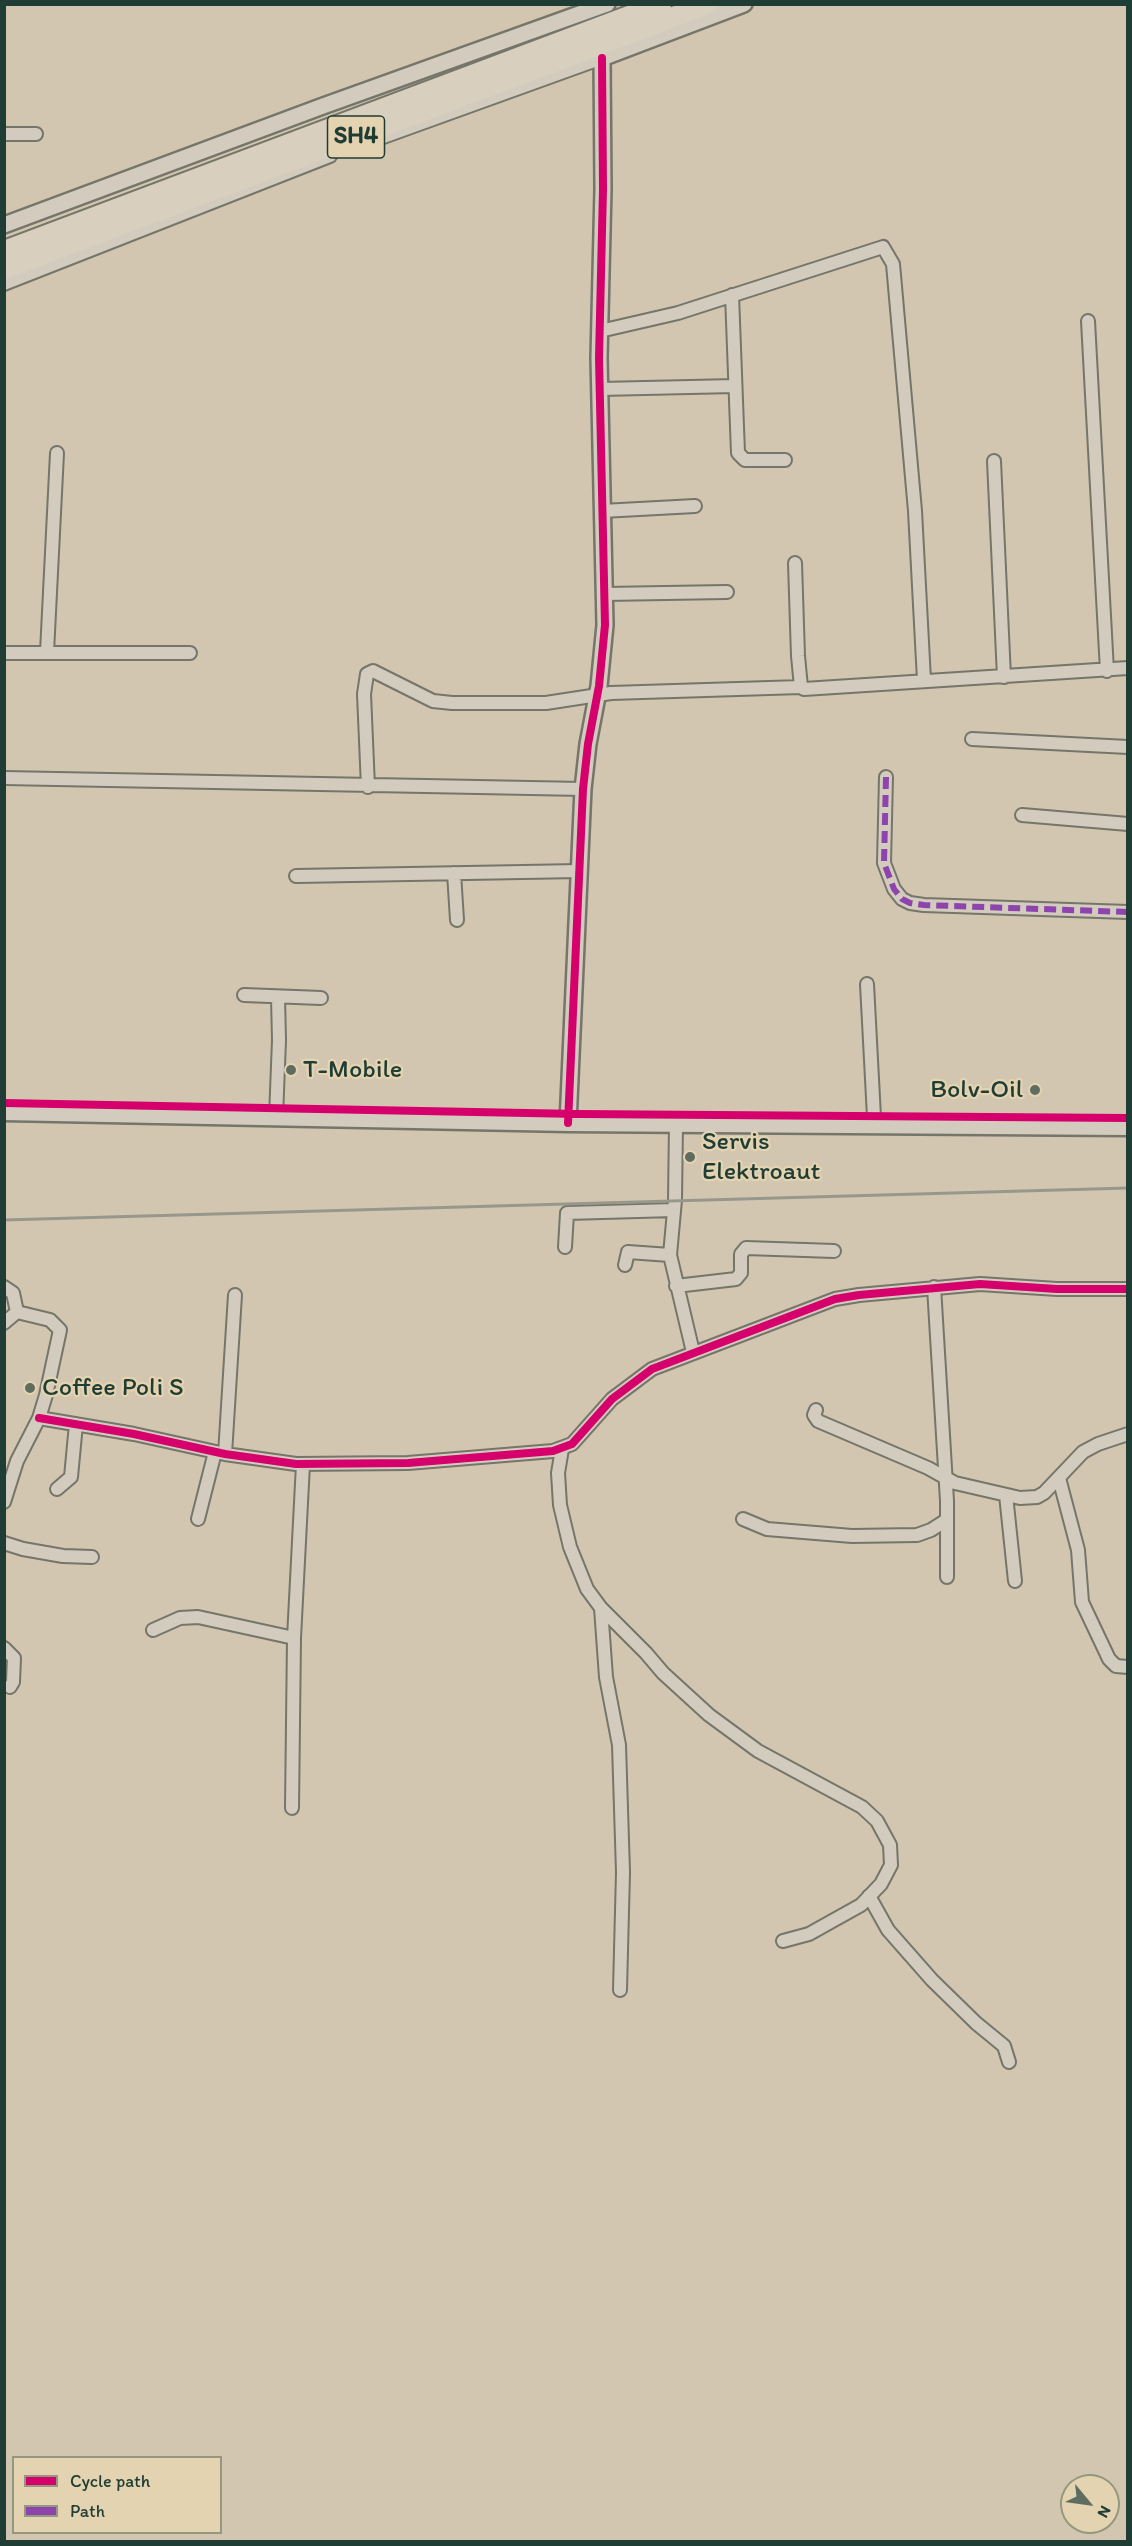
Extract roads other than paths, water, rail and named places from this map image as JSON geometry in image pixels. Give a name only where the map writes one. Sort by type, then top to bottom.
[{"type":"highway","name":"SH4","points":[[4,251],[661,4]]},
{"type":"highway","name":"SH4","points":[[4,269],[708,4]]},
{"type":"main road","points":[[4,1112],[568,1123],[1128,1127]]},
{"type":"street","points":[[4,284],[348,149],[602,58],[744,4]]},
{"type":"street","points":[[4,225],[323,106],[606,5]]},
{"type":"street","points":[[568,1123],[583,789],[605,625],[600,389],[602,58]]},
{"type":"street","points":[[4,134],[36,134]]},
{"type":"street","points":[[600,331],[678,313],[883,247],[893,264],[915,511],[924,680]]},
{"type":"street","points":[[732,295],[738,453],[745,460],[785,460]]},
{"type":"street","points":[[1088,321],[1107,671]]},
{"type":"street","points":[[600,389],[735,386]]},
{"type":"street","points":[[47,652],[57,453]]},
{"type":"street","points":[[994,461],[1004,677]]},
{"type":"street","points":[[602,511],[695,506]]},
{"type":"street","points":[[795,563],[801,687]]},
{"type":"street","points":[[604,594],[727,592]]},
{"type":"street","points":[[4,653],[190,653]]},
{"type":"street","points":[[368,787],[364,694],[367,674],[373,671],[433,701],[546,703],[612,693],[801,687],[819,690],[924,680],[1128,668]]},
{"type":"street","points":[[972,739],[1128,747]]},
{"type":"street","points":[[886,777],[884,862],[894,890],[910,903],[1128,912]]},
{"type":"street","points":[[4,778],[368,787],[583,789]]},
{"type":"street","points":[[1022,815],[1128,824]]},
{"type":"street","points":[[296,876],[580,871]]},
{"type":"street","points":[[454,873],[457,920]]},
{"type":"street","points":[[867,984],[874,1117]]},
{"type":"street","points":[[244,995],[321,998]]},
{"type":"street","points":[[276,1117],[278,998]]},
{"type":"street","points":[[676,1124],[674,1210],[670,1255],[693,1352]]},
{"type":"street","points":[[565,1247],[567,1213],[674,1210]]},
{"type":"street","points":[[676,1286],[736,1279],[741,1273],[741,1254],[746,1248],[834,1251]]},
{"type":"street","points":[[625,1265],[628,1252],[670,1255]]},
{"type":"street","points":[[39,1418],[220,1453],[303,1464],[408,1463],[562,1449],[580,1437],[601,1410],[633,1381],[652,1369],[835,1299],[980,1284],[1057,1289],[1128,1289]]},
{"type":"street","points":[[4,1287],[13,1293],[17,1312]]},
{"type":"street","points":[[934,1287],[945,1476],[947,1577]]},
{"type":"street","points":[[198,1519],[220,1453],[235,1295]]},
{"type":"street","points":[[4,1323],[17,1312]]},
{"type":"street","points":[[5,1495],[25,1442],[39,1418],[60,1330],[50,1320],[17,1312]]},
{"type":"street","points":[[816,1410],[814,1415],[818,1421],[945,1476],[955,1483],[1020,1498],[1036,1497],[1059,1478],[1083,1452],[1098,1444],[1128,1434]]},
{"type":"street","points":[[57,1490],[71,1477],[76,1424]]},
{"type":"street","points":[[562,1449],[558,1473],[560,1505],[570,1547],[587,1589],[601,1608],[663,1673],[709,1715],[758,1750],[862,1807],[877,1821],[890,1845],[891,1865],[881,1884],[861,1905],[809,1934],[783,1941]]},
{"type":"street","points":[[292,1808],[294,1638],[303,1464]]},
{"type":"street","points":[[1059,1478],[1078,1550],[1082,1602],[1109,1659],[1116,1666],[1128,1667]]},
{"type":"street","points":[[1006,1495],[1015,1581]]},
{"type":"street","points":[[743,1519],[767,1529],[852,1536],[917,1535],[932,1530],[945,1521]]},
{"type":"street","points":[[4,1543],[63,1556],[92,1557]]},
{"type":"street","points":[[601,1608],[606,1677],[619,1745],[623,1872],[620,1990]]},
{"type":"street","points":[[153,1630],[180,1618],[198,1617],[294,1638]]},
{"type":"street","points":[[4,1648],[14,1659],[14,1682],[10,1687]]},
{"type":"street","points":[[869,1896],[888,1930],[932,1980],[976,2023],[1004,2046],[1009,2062]]},
{"type":"railway","points":[[4,1220],[1128,1188]]},
{"type":"place","name":"T-Mobile","points":[[291,1070]]},
{"type":"place","name":"Bolv-Oil","points":[[1035,1090]]},
{"type":"place","name":"Servis Elektroaut","points":[[690,1157]]},
{"type":"place","name":"Coffee Poli S","points":[[30,1388]]}]
